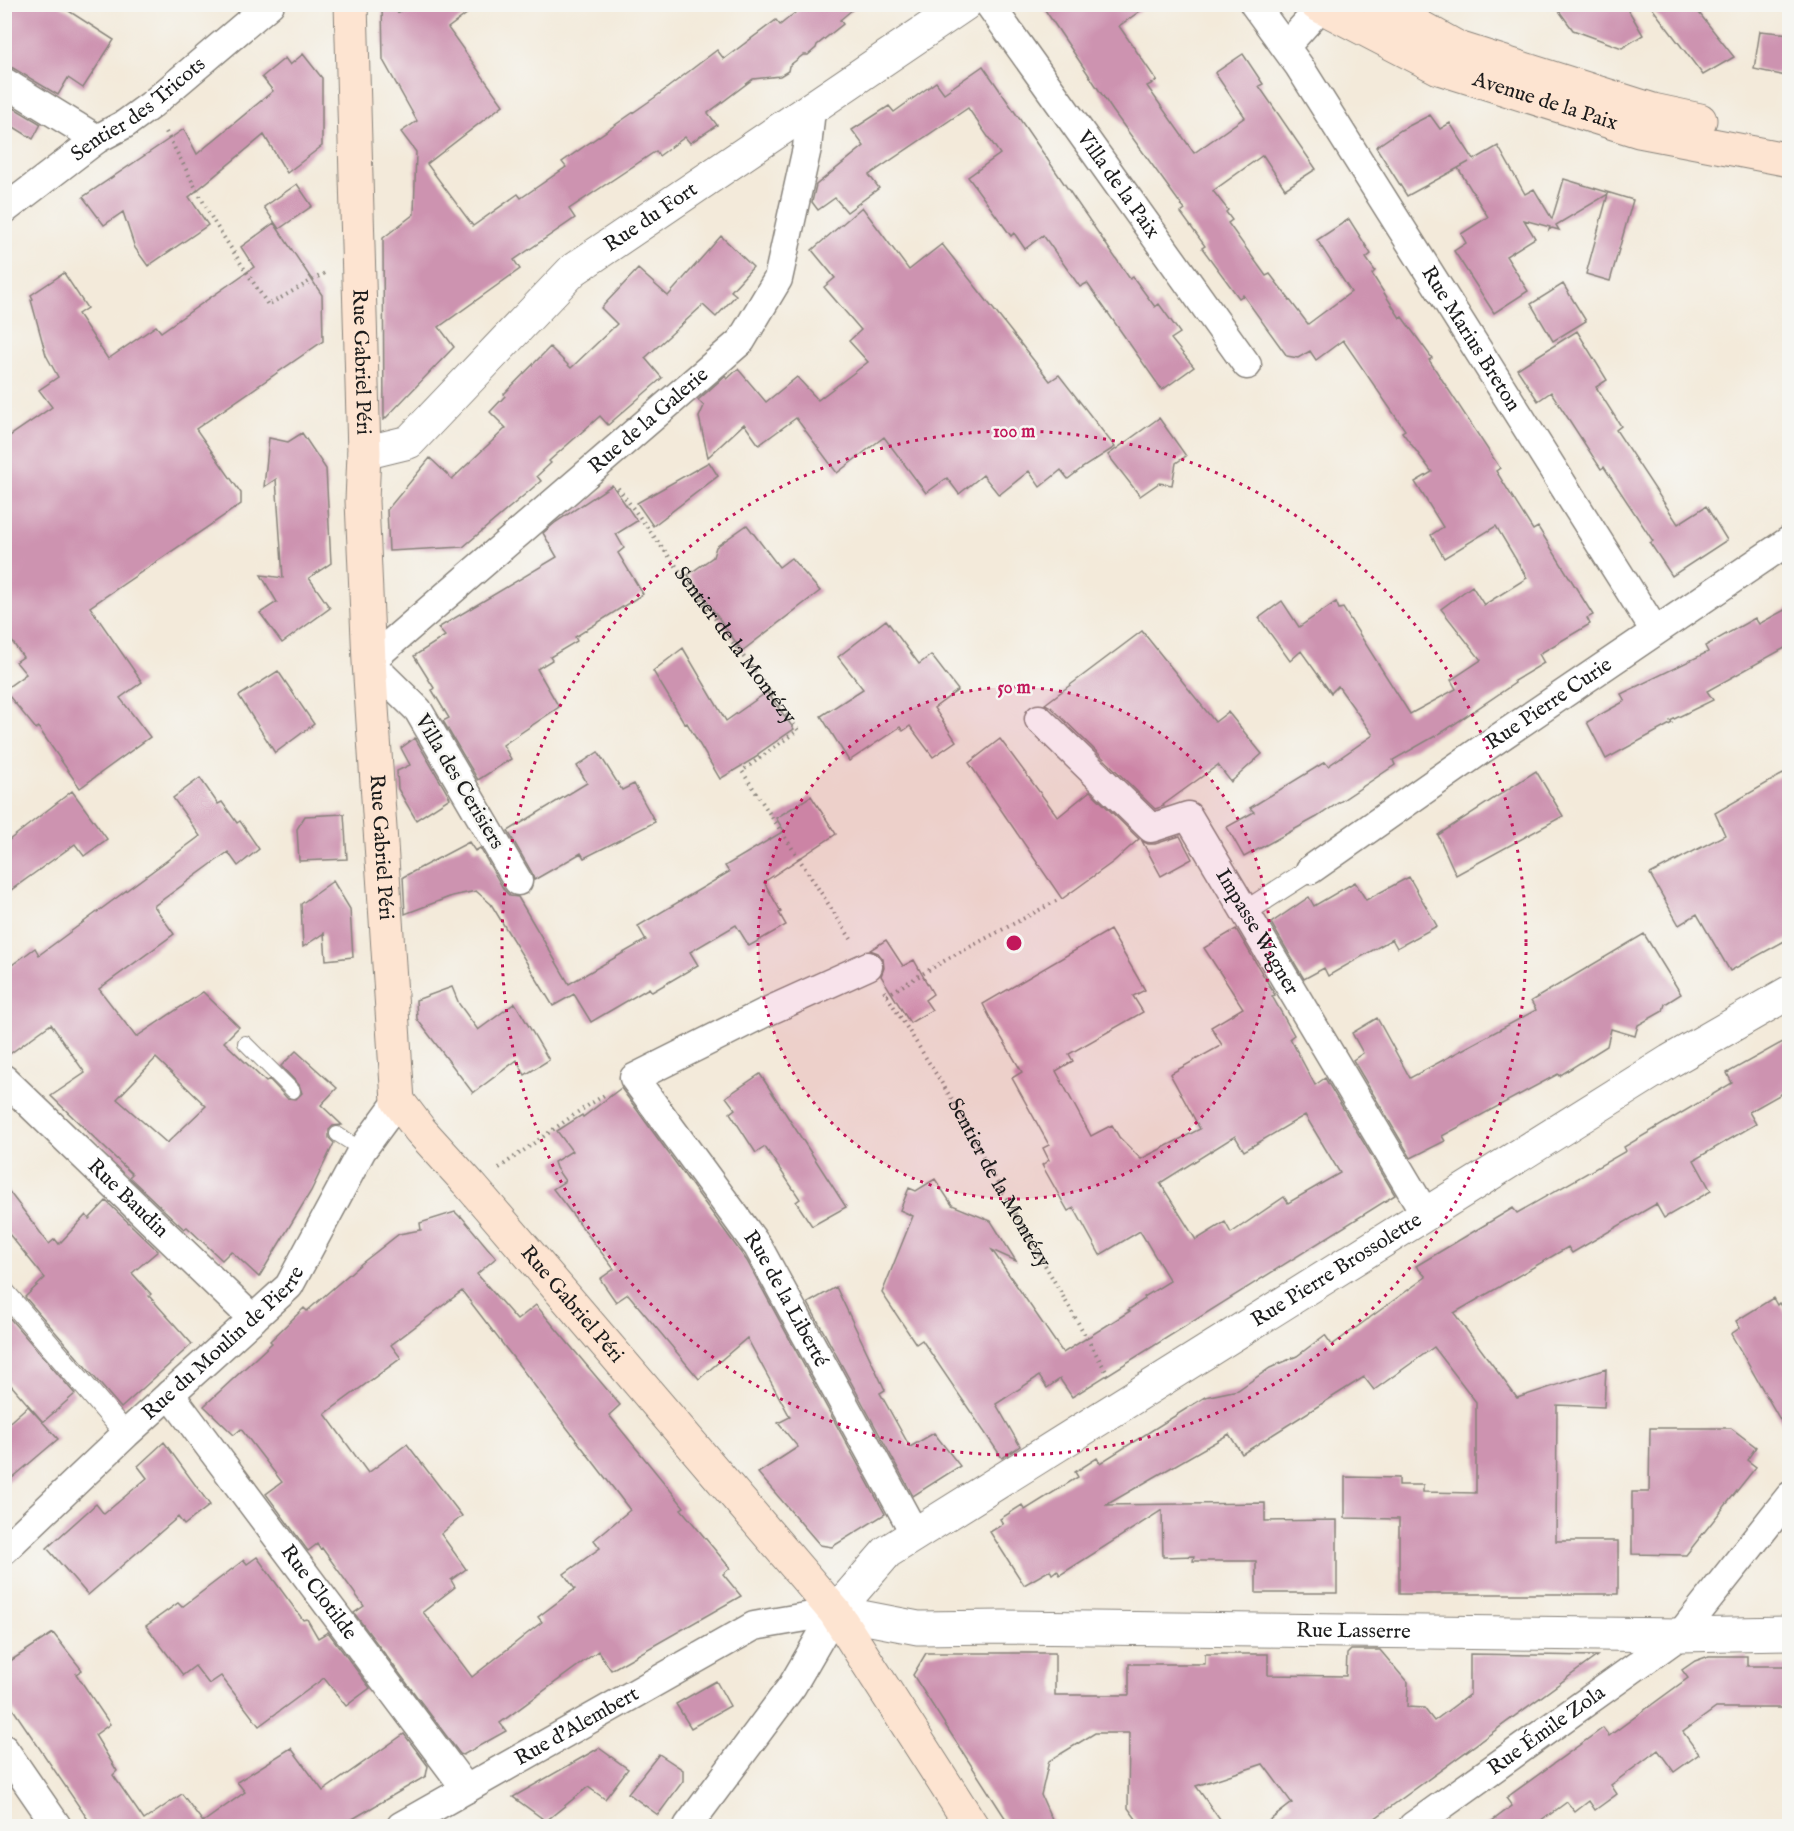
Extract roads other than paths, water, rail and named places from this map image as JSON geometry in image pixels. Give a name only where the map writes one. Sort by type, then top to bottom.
[{"type":"main road","name":"Rue Gabriel Péri","points":[[351,4],[364,453],[362,501],[369,662],[398,1101],[420,1130],[470,1185],[835,1612],[972,1827]]},
{"type":"main road","name":"Avenue de la Paix","points":[[1379,4],[1458,48],[1653,110],[1790,138]]},
{"type":"main road","name":"Avenue de la Paix","points":[[1318,6],[1439,68],[1639,131],[1790,160]]},
{"type":"street","name":"Sentier des Tricots","points":[[4,210],[98,139],[125,124],[151,105],[270,4]]},
{"type":"street","name":"Rue du Fort","points":[[364,453],[410,442],[573,270],[965,4]]},
{"type":"street","name":"Villa de la Paix","points":[[989,4],[1247,365]]},
{"type":"street","name":"Rue Marius Breton","points":[[1254,4],[1286,46],[1655,631]]},
{"type":"street","points":[[1286,46],[1318,6]]},
{"type":"street","points":[[4,82],[98,139]]},
{"type":"street","name":"Rue de la Galerie","points":[[369,662],[741,341],[778,279],[807,148],[811,109]]},
{"type":"street","name":"Rue Pierre Curie","points":[[1310,870],[1790,540]]},
{"type":"street","name":"Villa des Cerisiers","points":[[369,662],[418,710],[518,881]]},
{"type":"street","name":"Impasse Wagner","points":[[1039,718],[1151,828],[1188,816],[1426,1215]]},
{"type":"street","points":[[1245,912],[1310,870]]},
{"type":"street","name":"Rue de la Liberté","points":[[868,966],[764,1013],[634,1078],[758,1247],[915,1534]]},
{"type":"street","name":"Rue Pierre Brossolette","points":[[835,1612],[887,1552],[1670,1062],[1790,992]]},
{"type":"street","name":"Rue Baudin","points":[[4,1078],[253,1319]]},
{"type":"street","name":"Rue du Moulin de Pierre","points":[[4,1550],[126,1434],[289,1286],[362,1150],[398,1101]]},
{"type":"street","points":[[4,1292],[126,1434]]},
{"type":"street","name":"Rue Clotilde","points":[[170,1394],[466,1789]]},
{"type":"street","name":"Rue Émile Zola","points":[[1413,1827],[1680,1635],[1790,1496]]},
{"type":"street","points":[[688,1827],[792,1686],[835,1612]]},
{"type":"street","name":"Rue d'Alembert","points":[[401,1827],[754,1626],[835,1612]]},
{"type":"street","name":"Rue Lasserre","points":[[835,1612],[918,1628],[1680,1635],[1790,1633]]},
{"type":"street","points":[[4,1749],[57,1827]]},
{"type":"lane","points":[[244,1043],[293,1091]]},
{"type":"lane","points":[[338,1134],[362,1150]]}]
